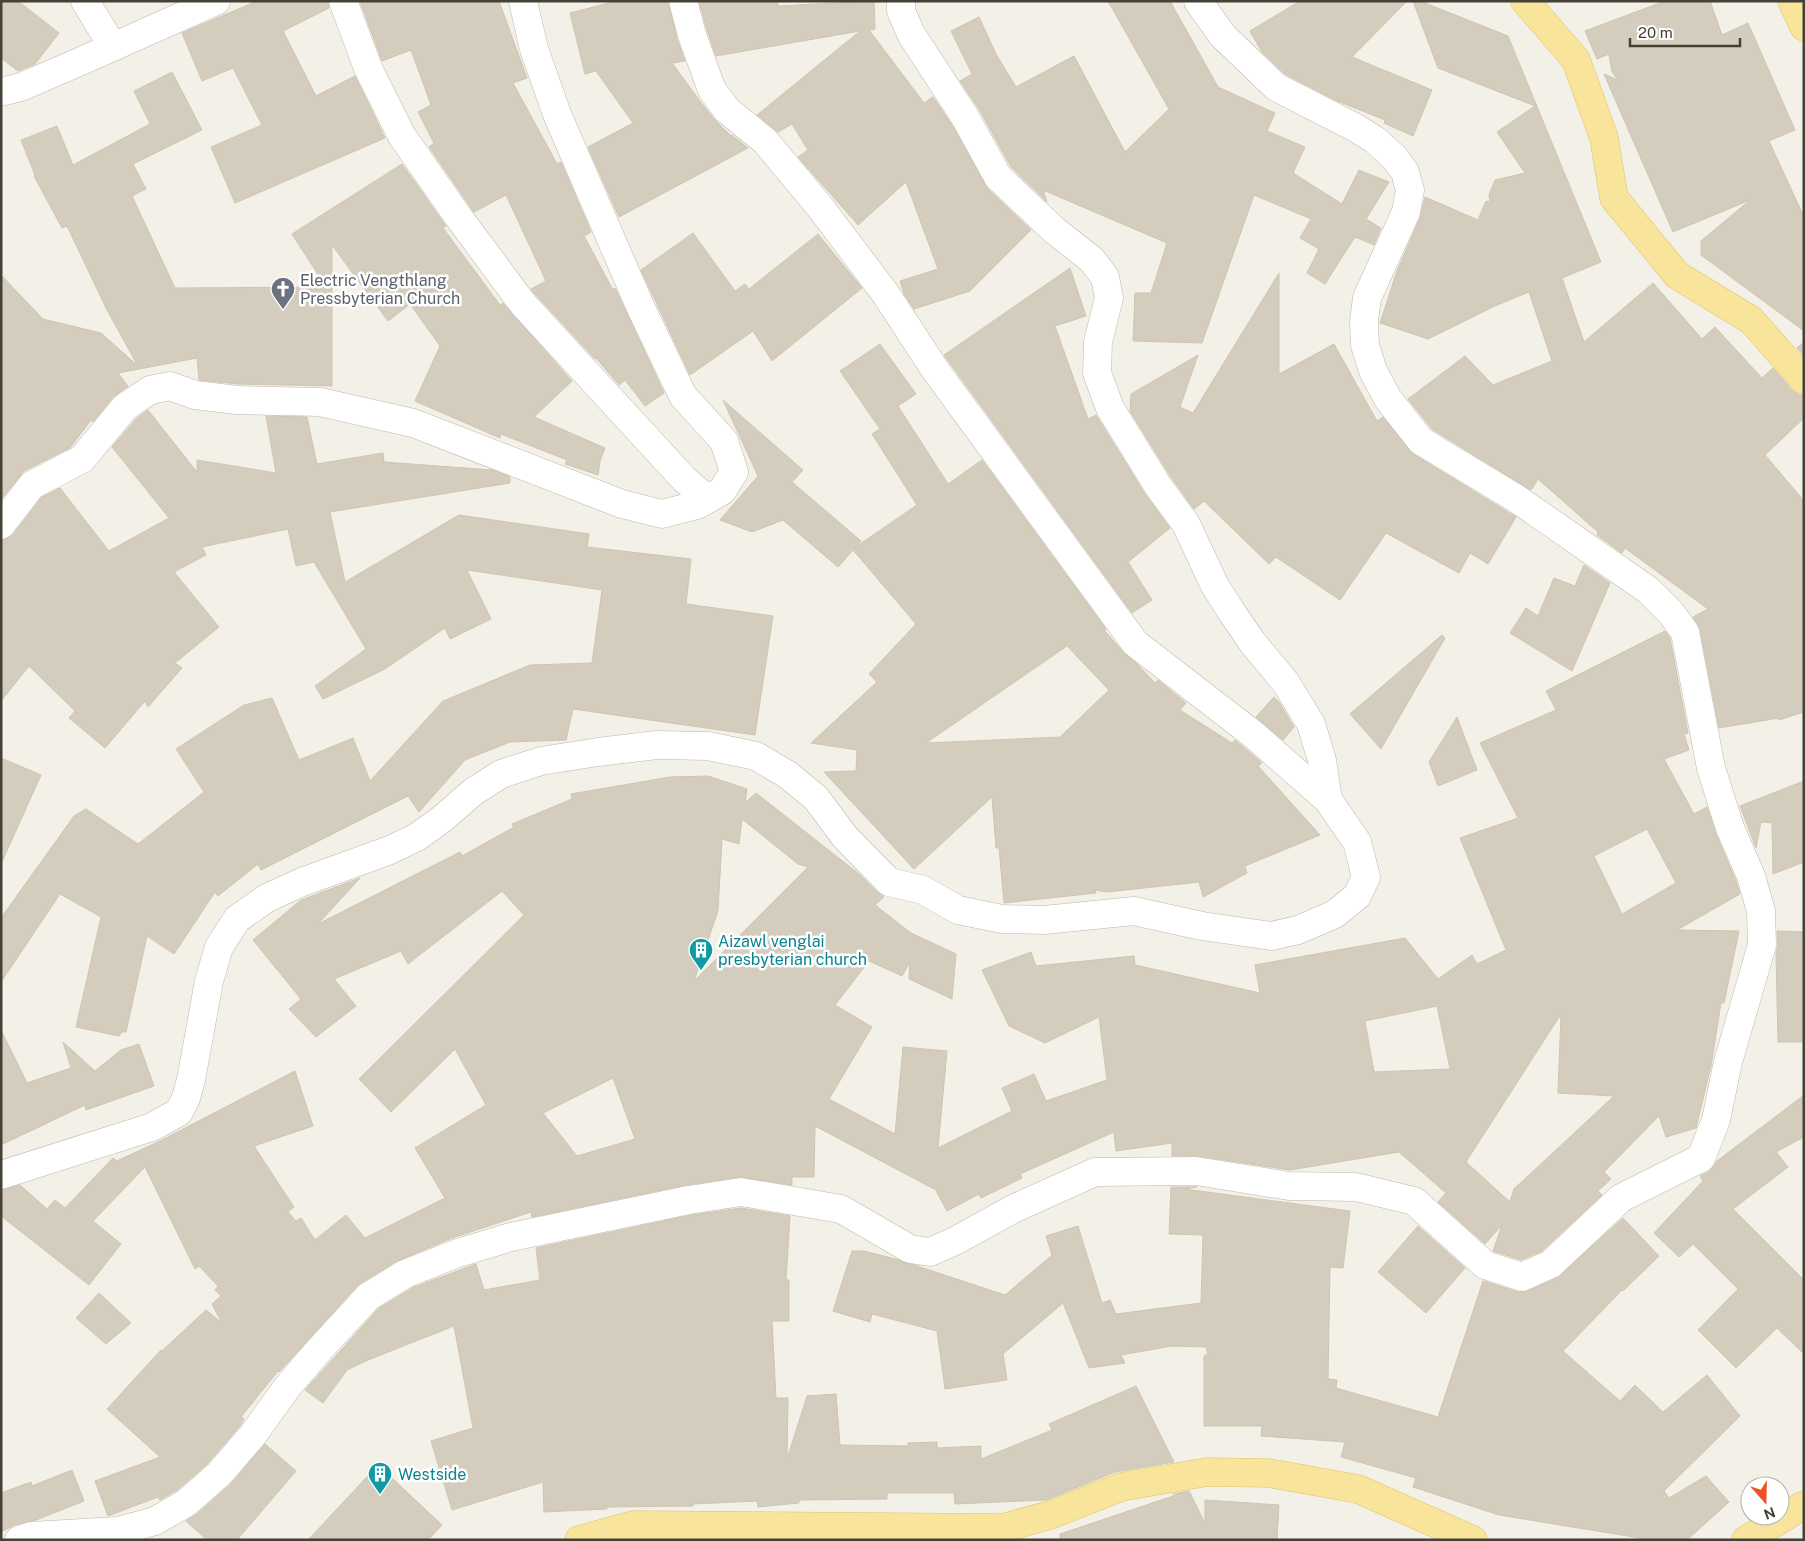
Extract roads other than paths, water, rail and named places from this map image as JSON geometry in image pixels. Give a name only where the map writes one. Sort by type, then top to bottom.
[{"type":"main road","points":[[1525,1],[1576,60],[1604,138],[1614,198],[1677,275],[1752,320],[1804,380]]},
{"type":"main road","points":[[1792,1],[1804,27]]},
{"type":"main road","points":[[579,1540],[633,1525],[1004,1528],[1050,1515],[1121,1487],[1207,1472],[1269,1472],[1358,1489],[1473,1540]]},
{"type":"main road","points":[[1746,1540],[1804,1505]]},
{"type":"street","points":[[85,1],[113,47]]},
{"type":"street","points":[[1,92],[21,86],[216,1]]},
{"type":"street","points":[[343,1],[368,68],[402,136],[457,215],[523,304],[684,479],[706,498]]},
{"type":"street","points":[[1,525],[32,485],[82,459],[125,407],[150,390],[170,386],[195,396],[237,400],[320,402],[413,423],[622,504],[662,514],[697,505],[706,498],[722,491],[734,472],[724,441],[683,396],[640,306],[557,114],[534,49],[523,1]]},
{"type":"street","points":[[1,1174],[152,1127],[179,1112],[186,1098],[191,1080],[208,981],[219,947],[237,919],[267,898],[302,882],[390,850],[416,837],[442,819],[473,792],[501,774],[541,761],[658,745],[708,746],[756,756],[788,775],[816,798],[845,837],[889,882],[923,890],[958,910],[1002,919],[1044,920],[1134,911],[1202,926],[1271,936],[1298,930],[1335,914],[1357,896],[1366,876],[1357,842],[1328,800],[1254,735],[1135,644],[936,371],[885,293],[820,206],[765,141],[726,110],[712,90],[692,35],[683,1]]},
{"type":"street","points":[[901,1],[901,11],[911,34],[965,117],[998,177],[1054,230],[1092,260],[1105,277],[1108,298],[1098,342],[1098,373],[1110,408],[1158,486],[1186,524],[1215,586],[1232,614],[1252,642],[1286,683],[1311,724],[1322,760],[1328,800]]},
{"type":"street","points":[[19,1540],[31,1536],[118,1532],[155,1520],[186,1503],[219,1474],[252,1436],[288,1386],[313,1356],[370,1296],[405,1274],[458,1253],[511,1237],[689,1200],[741,1192],[840,1209],[910,1250],[930,1252],[955,1241],[1014,1209],[1095,1172],[1196,1171],[1289,1186],[1356,1186],[1414,1201],[1485,1265],[1522,1277],[1551,1264],[1621,1198],[1701,1158],[1716,1120],[1728,1062],[1762,944],[1761,910],[1751,876],[1730,828],[1711,768],[1685,632],[1672,612],[1648,590],[1517,499],[1421,441],[1388,399],[1373,371],[1365,344],[1364,321],[1368,298],[1406,212],[1410,190],[1405,172],[1394,157],[1356,128],[1276,87],[1223,36],[1198,1]]},
{"type":"place","name":"Electric Vengthlang Pressbyterian Church","points":[[283,310]]},
{"type":"place","name":"Aizawl venglai presbyterian church","points":[[701,971]]},
{"type":"place","name":"Westside","points":[[380,1495]]}]
